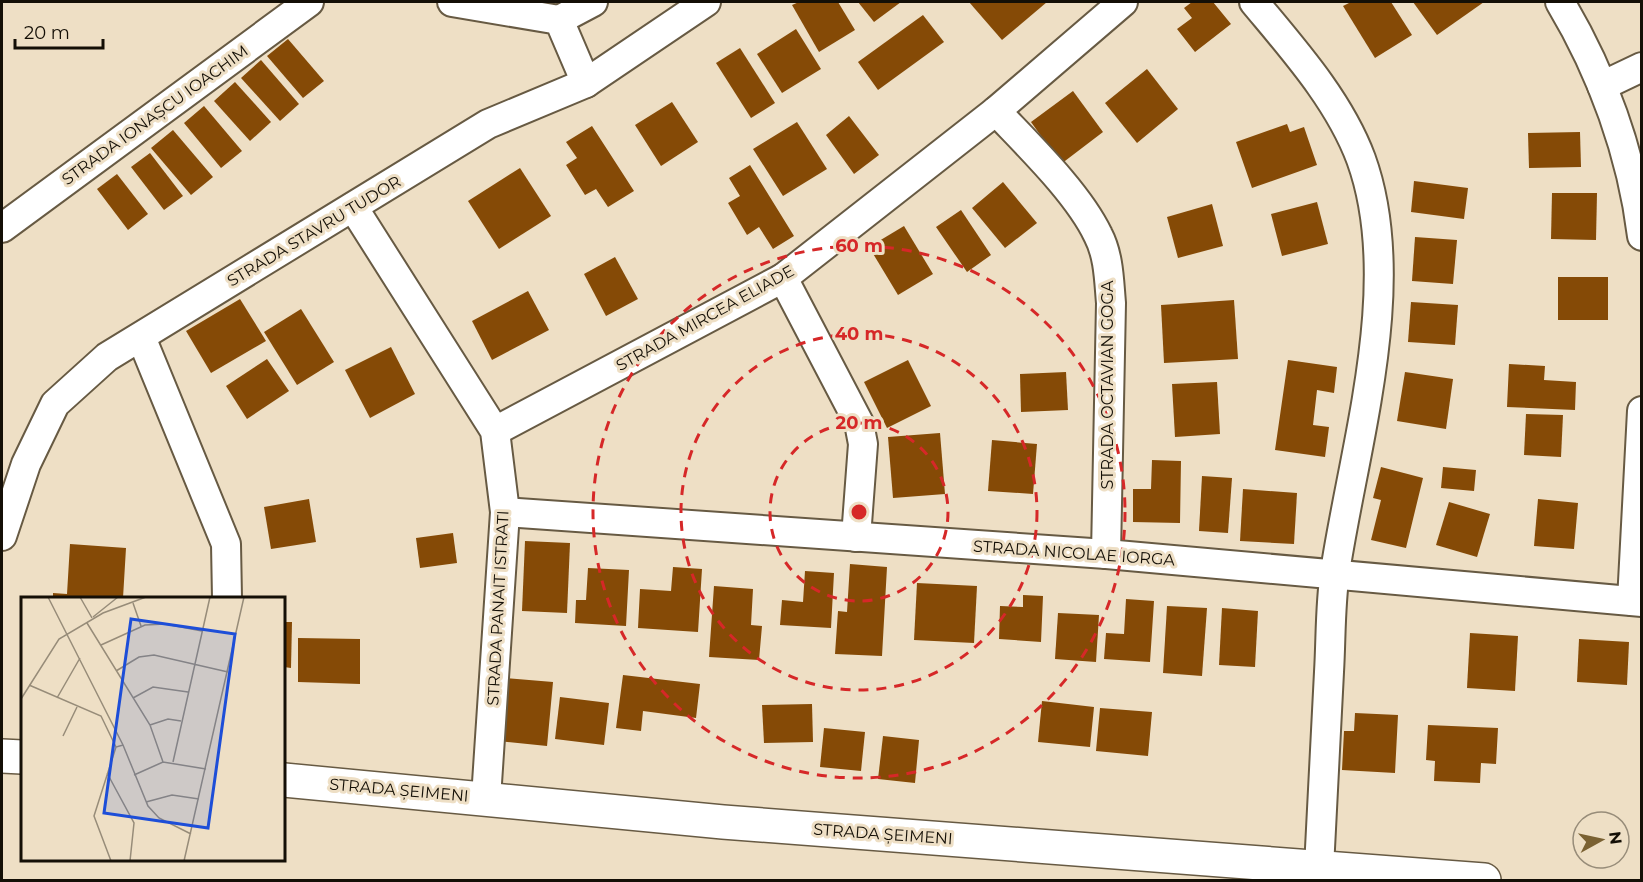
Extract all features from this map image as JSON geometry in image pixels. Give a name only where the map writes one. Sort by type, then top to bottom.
[{"type":"main road","points":[[2,756],[21,758]]},
{"type":"main road","name":"STRADA ȘEIMENI","points":[[285,780],[723,822],[1484,880]]},
{"type":"street","name":"STRADA IONAȘCU IOACHIM","points":[[2,228],[309,2]]},
{"type":"street","points":[[452,2],[559,20],[593,2]]},
{"type":"street","name":"STRADA STAVRU TUDOR","points":[[2,536],[26,464],[55,404],[106,357],[488,124],[586,83],[706,2]]},
{"type":"street","name":"STRADA MIRCEA ELIADE","points":[[495,431],[783,278],[996,111],[1123,2]]},
{"type":"street","points":[[1254,2],[1293,50],[1337,111],[1360,158],[1377,232],[1380,281],[1364,416],[1334,575],[1319,868]]},
{"type":"street","points":[[1560,2],[1576,29],[1615,120],[1630,176],[1641,236]]},
{"type":"street","points":[[559,20],[586,83]]},
{"type":"street","points":[[1602,86],[1641,67]]},
{"type":"street","name":"STRADA OCTAVIAN GOGA","points":[[996,111],[1083,212],[1099,236],[1107,264],[1111,303],[1106,554]]},
{"type":"street","name":"STRADA PANAIT ISTRATI","points":[[353,207],[495,431],[506,512],[486,798]]},
{"type":"street","points":[[783,278],[859,423],[862,444],[856,537]]},
{"type":"street","points":[[141,337],[226,544],[227,597]]},
{"type":"street","points":[[1637,602],[1641,411]]},
{"type":"street","name":"STRADA NICOLAE IORGA","points":[[506,512],[1106,554],[1637,602]]},
{"type":"building","points":[[799,2],[838,2],[855,30],[819,52],[792,5]]},
{"type":"building","points":[[858,2],[901,2],[874,22]]},
{"type":"building","points":[[969,2],[1047,2],[1002,40]]},
{"type":"building","points":[[1192,2],[1213,2],[1231,24],[1195,52],[1177,29],[1192,18],[1184,8]]},
{"type":"building","points":[[1351,2],[1391,2],[1412,35],[1375,58],[1343,6]]},
{"type":"building","points":[[1413,2],[1484,2],[1437,35]]},
{"type":"building","points":[[923,15],[944,42],[878,90],[858,62]]},
{"type":"building","points":[[796,29],[821,69],[782,93],[757,54]]},
{"type":"building","points":[[288,39],[324,81],[303,98],[267,56]]},
{"type":"building","points":[[740,48],[775,103],[751,118],[716,63]]},
{"type":"building","points":[[261,60],[299,104],[280,121],[241,78]]},
{"type":"building","points":[[1147,69],[1178,109],[1137,143],[1105,103]]},
{"type":"building","points":[[235,82],[271,122],[250,141],[214,101]]},
{"type":"building","points":[[1073,91],[1103,132],[1061,164],[1031,122]]},
{"type":"building","points":[[672,102],[698,142],[661,166],[635,125]]},
{"type":"building","points":[[204,106],[242,151],[221,168],[184,123]]},
{"type":"building","points":[[849,116],[879,155],[854,174],[826,135]]},
{"type":"building","points":[[797,122],[827,169],[783,196],[753,149]]},
{"type":"building","points":[[1287,124],[1290,132],[1304,127],[1317,165],[1252,188],[1236,142]]},
{"type":"building","points":[[592,126],[634,191],[608,207],[596,189],[585,195],[566,165],[577,158],[566,142]]},
{"type":"building","points":[[173,130],[213,177],[191,195],[151,148]]},
{"type":"building","points":[[1580,132],[1581,167],[1529,168],[1528,133]]},
{"type":"building","points":[[150,153],[183,196],[164,210],[131,167]]},
{"type":"building","points":[[750,165],[794,236],[773,249],[759,227],[747,235],[728,203],[740,196],[729,178]]},
{"type":"building","points":[[520,168],[551,216],[499,249],[468,201]]},
{"type":"building","points":[[117,174],[148,214],[128,230],[97,189]]},
{"type":"building","points":[[1414,181],[1468,188],[1464,219],[1411,212]]},
{"type":"building","points":[[1003,182],[1037,223],[1005,248],[972,208]]},
{"type":"building","points":[[1552,193],[1597,193],[1596,240],[1551,239]]},
{"type":"building","points":[[1317,202],[1328,244],[1282,256],[1271,214]]},
{"type":"building","points":[[1212,204],[1223,246],[1178,258],[1167,217]]},
{"type":"building","points":[[961,210],[991,255],[967,272],[936,227]]},
{"type":"building","points":[[904,226],[933,274],[898,295],[869,247]]},
{"type":"building","points":[[1415,237],[1457,240],[1453,284],[1412,281]]},
{"type":"building","points":[[615,257],[638,299],[606,316],[584,274]]},
{"type":"building","points":[[1558,277],[1608,277],[1608,320],[1558,320]]},
{"type":"building","points":[[528,291],[549,330],[492,360],[472,321]]},
{"type":"building","points":[[240,299],[266,341],[211,373],[186,331]]},
{"type":"building","points":[[1234,300],[1238,359],[1164,363],[1161,305]]},
{"type":"building","points":[[1411,302],[1458,305],[1455,345],[1408,342]]},
{"type":"building","points":[[301,309],[334,362],[297,385],[264,332]]},
{"type":"building","points":[[391,347],[415,394],[370,418],[345,370]]},
{"type":"building","points":[[267,359],[289,391],[247,419],[226,386]]},
{"type":"building","points":[[908,360],[931,406],[887,428],[864,382]]},
{"type":"building","points":[[1288,360],[1337,367],[1334,393],[1317,390],[1313,425],[1329,427],[1325,457],[1275,450]]},
{"type":"building","points":[[1509,364],[1545,366],[1544,380],[1576,382],[1575,410],[1507,407]]},
{"type":"building","points":[[1066,372],[1068,410],[1021,412],[1020,374]]},
{"type":"building","points":[[1405,372],[1453,379],[1446,429],[1397,421]]},
{"type":"building","points":[[1217,382],[1220,434],[1175,437],[1172,384]]},
{"type":"building","points":[[1526,414],[1563,415],[1561,457],[1524,455]]},
{"type":"building","points":[[940,433],[945,494],[893,498],[888,437]]},
{"type":"building","points":[[992,440],[1037,444],[1033,494],[988,491]]},
{"type":"building","points":[[1152,460],[1181,461],[1180,523],[1133,522],[1133,489],[1151,489]]},
{"type":"building","points":[[1381,467],[1423,478],[1406,548],[1371,540],[1381,500],[1373,498]]},
{"type":"building","points":[[1443,467],[1476,470],[1474,491],[1441,488]]},
{"type":"building","points":[[1202,476],[1232,478],[1228,533],[1199,531]]},
{"type":"building","points":[[1243,489],[1297,493],[1294,544],[1240,541]]},
{"type":"building","points":[[309,499],[316,542],[271,549],[264,507]]},
{"type":"building","points":[[1538,499],[1578,503],[1574,549],[1534,546]]},
{"type":"building","points":[[1449,502],[1490,514],[1477,557],[1436,545]]},
{"type":"building","points":[[453,533],[457,563],[420,568],[416,538]]},
{"type":"building","points":[[525,541],[570,543],[567,613],[522,611]]},
{"type":"building","points":[[70,544],[126,548],[123,597],[53,597],[53,593],[67,594]]},
{"type":"building","points":[[850,564],[887,567],[882,656],[835,654],[838,611],[847,612]]},
{"type":"building","points":[[673,567],[702,569],[698,632],[638,628],[640,589],[671,591]]},
{"type":"building","points":[[588,568],[629,570],[626,626],[575,623],[576,600],[586,600]]},
{"type":"building","points":[[805,571],[834,573],[831,628],[780,625],[782,600],[803,602]]},
{"type":"building","points":[[917,583],[977,586],[974,643],[914,640]]},
{"type":"building","points":[[714,586],[753,589],[751,625],[762,626],[759,660],[709,657]]},
{"type":"building","points":[[1023,595],[1043,596],[1041,642],[999,639],[1000,606],[1023,607]]},
{"type":"building","points":[[1126,599],[1154,601],[1150,662],[1104,659],[1106,633],[1124,634]]},
{"type":"building","points":[[1167,606],[1207,608],[1202,676],[1163,673]]},
{"type":"building","points":[[1222,608],[1258,611],[1255,667],[1219,665]]},
{"type":"building","points":[[1058,613],[1099,615],[1096,662],[1055,659]]},
{"type":"building","points":[[285,622],[292,622],[291,668],[285,667]]},
{"type":"building","points":[[1470,633],[1518,636],[1515,691],[1467,688]]},
{"type":"building","points":[[298,638],[360,639],[360,684],[298,682]]},
{"type":"building","points":[[1579,639],[1629,642],[1627,685],[1577,682]]},
{"type":"building","points":[[623,675],[700,684],[696,718],[643,711],[641,731],[616,728]]},
{"type":"building","points":[[504,678],[553,682],[547,746],[498,741]]},
{"type":"building","points":[[560,697],[609,703],[604,745],[555,739]]},
{"type":"building","points":[[1042,701],[1094,707],[1090,747],[1038,742]]},
{"type":"building","points":[[812,704],[813,742],[764,743],[762,705]]},
{"type":"building","points":[[1100,708],[1152,712],[1148,756],[1096,751]]},
{"type":"building","points":[[1355,713],[1398,715],[1395,773],[1342,770],[1344,731],[1354,731]]},
{"type":"building","points":[[1428,725],[1498,728],[1496,764],[1481,763],[1480,783],[1434,781],[1435,761],[1426,760]]},
{"type":"building","points":[[824,728],[865,732],[861,771],[820,767]]},
{"type":"building","points":[[883,736],[919,740],[915,783],[878,779]]}]
